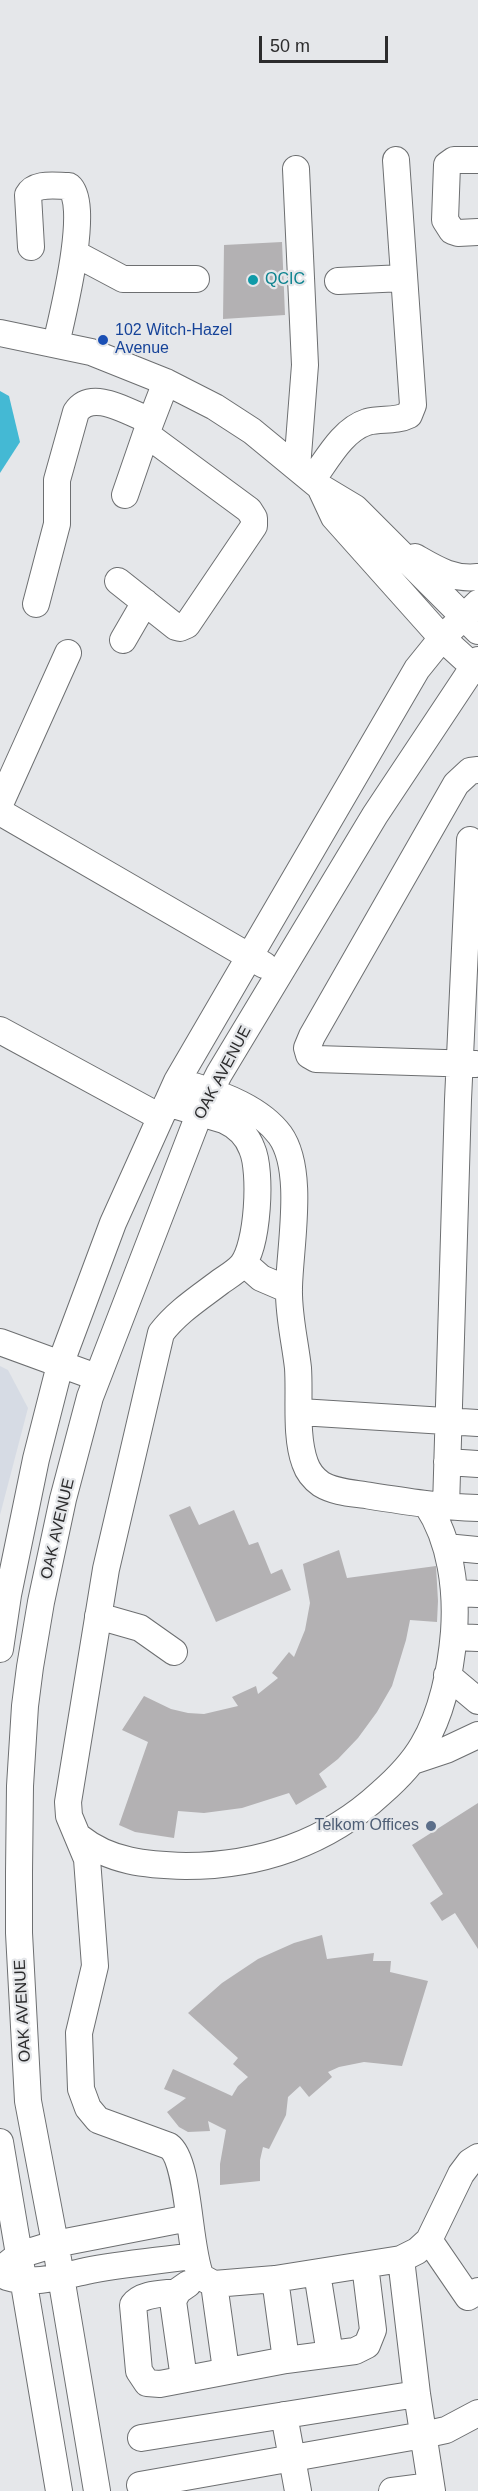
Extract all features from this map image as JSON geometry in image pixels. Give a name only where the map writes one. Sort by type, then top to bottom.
[{"type":"street","points":[[310,478],[346,435],[357,426],[370,422],[400,419],[409,415],[413,405],[396,160]]},
{"type":"street","points":[[478,160],[454,160],[447,165],[445,220],[452,231],[478,232]]},
{"type":"street","points":[[296,169],[310,478],[334,517],[442,638],[477,666]]},
{"type":"street","points":[[31,247],[28,195],[30,190],[35,187],[69,186],[75,196],[75,254],[56,345]]},
{"type":"street","points":[[75,254],[123,279],[196,279]]},
{"type":"street","points":[[338,281],[404,278]]},
{"type":"street","points":[[0,333],[91,352],[166,382],[214,406],[252,431],[310,478],[355,508],[387,540],[473,616]]},
{"type":"street","points":[[125,495],[166,382]]},
{"type":"street","points":[[36,604],[57,524],[57,480],[76,412],[89,400],[99,401],[148,428],[249,510],[254,518],[254,526],[187,626],[176,627],[118,581]]},
{"type":"street","points":[[387,540],[438,571],[458,577],[478,577]]},
{"type":"street","points":[[123,640],[145,602]]},
{"type":"street","name":"OAK AVENUE","points":[[0,1649],[4,1595],[60,1365],[113,1223],[168,1100],[249,956],[417,669],[442,638],[473,616]]},
{"type":"street","points":[[0,804],[68,653]]},
{"type":"street","name":"OAK AVENUE","points":[[97,2491],[28,2101],[10,1817],[27,1686],[41,1602],[63,1499],[96,1377],[205,1102],[279,974],[378,811],[477,666]]},
{"type":"street","points":[[469,1064],[316,1059],[307,1052],[312,1035],[456,784],[470,771],[478,771]]},
{"type":"street","points":[[344,792],[378,811]]},
{"type":"street","points":[[0,812],[279,974]]},
{"type":"street","points":[[79,1837],[110,1856],[157,1865],[236,1864],[258,1860],[328,1832],[361,1812],[412,1761],[432,1727],[447,1675],[466,1637],[466,1593],[446,1548],[436,1506],[447,1462],[468,1101],[474,841],[430,832]]},
{"type":"street","points":[[0,1030],[168,1100],[239,1104],[263,1118],[285,1143],[291,1165],[294,1197],[289,1290],[298,1369],[301,1442],[305,1463],[313,1477],[322,1485],[340,1491],[436,1506],[478,1508]]},
{"type":"street","points":[[205,1102],[247,1139],[256,1160],[254,1229],[250,1249],[244,1263],[185,1308],[161,1333],[128,1465],[98,1616],[69,1793],[69,1816],[85,1851],[89,1870],[95,1966],[80,2033],[81,2089],[88,2108],[98,2120],[173,2148],[180,2162],[189,2217],[226,2370]]},
{"type":"street","points":[[244,1263],[261,1278],[289,1290]]},
{"type":"street","points":[[0,1342],[96,1377]]},
{"type":"street","points":[[300,1412],[478,1423]]},
{"type":"street","points":[[447,1462],[478,1464]]},
{"type":"street","points":[[446,1548],[478,1550]]},
{"type":"street","points":[[4,1595],[41,1602]]},
{"type":"street","points":[[98,1616],[140,1628],[174,1652]]},
{"type":"street","points":[[447,1675],[478,1701]]},
{"type":"street","points":[[412,1761],[446,1750],[478,1735]]},
{"type":"street","points":[[0,2142],[11,2279],[59,2491]]},
{"type":"street","points":[[11,2279],[61,2278],[86,2271],[202,2272],[275,2278],[401,2259],[417,2251],[429,2240],[460,2174],[470,2162],[478,2157]]},
{"type":"street","points":[[9,2263],[55,2244],[189,2217]]},
{"type":"street","points":[[429,2240],[475,2300]]},
{"type":"street","points":[[392,2491],[431,2488],[401,2259]]},
{"type":"street","points":[[177,2292],[155,2294],[138,2299],[132,2308],[141,2377],[147,2383],[160,2384],[226,2370],[355,2351],[367,2345],[372,2336],[365,2265]]},
{"type":"street","points":[[184,2379],[173,2301],[177,2292],[202,2272]]},
{"type":"street","points":[[317,2273],[330,2354]]},
{"type":"street","points":[[275,2278],[286,2360]]},
{"type":"street","points":[[141,2438],[417,2394]]},
{"type":"street","points":[[140,2485],[423,2436],[446,2430],[478,2413]]},
{"type":"street","points":[[284,2415],[298,2491]]},
{"type":"shaded area","points":[[0,1366],[8,1370],[28,1408],[0,1515]]},
{"type":"water","points":[[0,391],[9,396],[20,442],[0,473]]},
{"type":"building","name":"QCIC","points":[[282,242],[285,315],[223,319],[224,245]]},
{"type":"building","points":[[190,1506],[199,1525],[234,1510],[249,1545],[258,1542],[271,1574],[282,1569],[291,1590],[216,1622],[169,1515]]},
{"type":"building","points":[[339,1550],[347,1578],[436,1566],[437,1622],[410,1620],[392,1686],[358,1738],[338,1759],[319,1774],[327,1787],[296,1805],[289,1793],[242,1808],[204,1813],[178,1811],[174,1838],[135,1832],[119,1825],[148,1742],[122,1730],[144,1696],[171,1709],[204,1714],[238,1706],[232,1697],[256,1686],[258,1694],[278,1678],[272,1673],[289,1652],[294,1657],[305,1630],[310,1603],[303,1564]]},
{"type":"building","points":[[478,1803],[478,1949],[455,1913],[442,1921],[430,1903],[443,1894],[412,1845]]},
{"type":"building","points":[[322,1935],[327,1959],[374,1953],[373,1961],[391,1961],[390,1972],[428,1981],[402,2066],[364,2062],[339,2067],[328,2072],[332,2077],[309,2097],[300,2086],[288,2097],[286,2115],[269,2149],[263,2147],[260,2160],[260,2181],[220,2185],[220,2164],[226,2130],[208,2121],[210,2131],[188,2132],[179,2127],[167,2112],[186,2098],[164,2089],[173,2069],[232,2096],[238,2086],[248,2077],[233,2064],[238,2058],[188,2013],[222,1983],[258,1959],[294,1943]]},
{"type":"place","name":"QCIC","points":[[253,280]]},
{"type":"place","name":"102 Witch-Hazel Avenue","points":[[103,340]]},
{"type":"place","name":"Telkom Offices","points":[[431,1826]]}]
